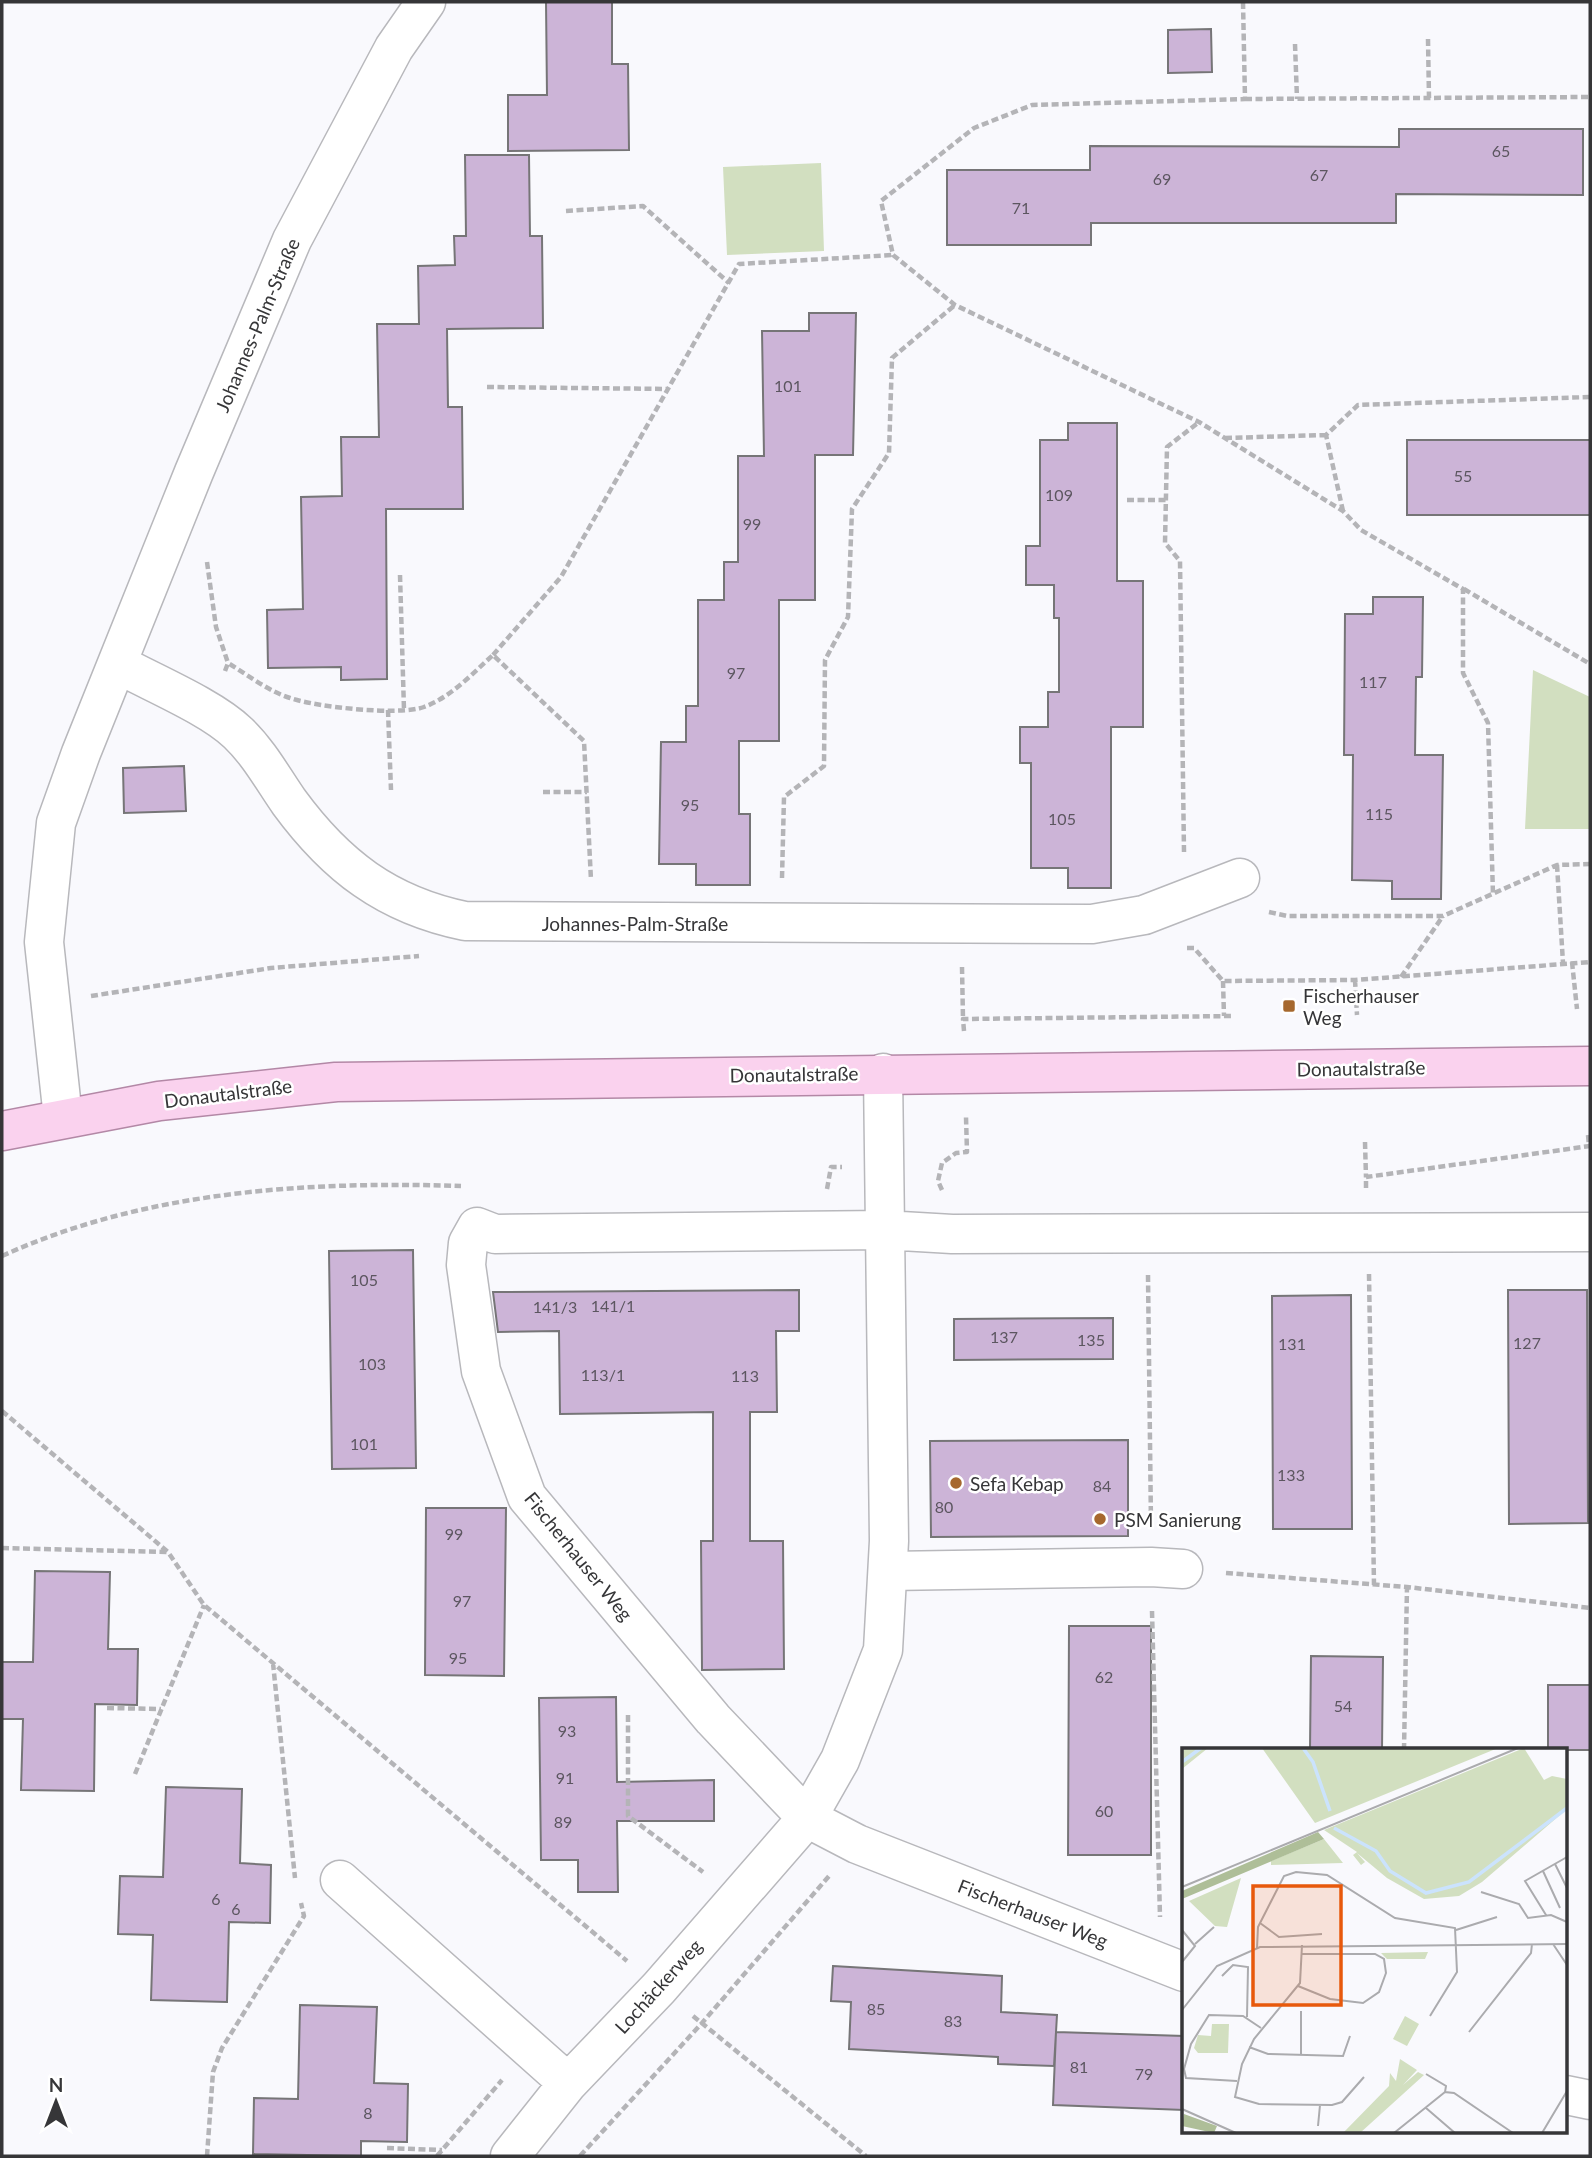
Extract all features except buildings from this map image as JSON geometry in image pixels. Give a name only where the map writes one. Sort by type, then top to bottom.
[{"type":"main road","name":"Donautalstraße","points":[[2,1131],[62,1118],[207,1094],[335,1082],[1590,1066]]},
{"type":"street","name":"Johannes-Palm-Straße","points":[[62,1118],[44,942],[56,823],[118,664],[292,240],[394,48],[426,2]]},
{"type":"street","name":"Johannes-Palm-Straße","points":[[118,664],[230,726],[247,743],[291,804],[335,855],[358,876],[390,896],[427,913],[465,921],[782,924],[1108,922],[1144,915],[1240,878]]},
{"type":"street","points":[[807,1818],[841,1760],[883,1650],[888,1571],[883,1073]]},
{"type":"street","name":"Fischerhauser Weg","points":[[884,1230],[495,1234],[477,1227],[467,1251],[469,1304],[481,1371],[527,1497],[713,1719],[807,1818],[857,1844],[1182,1971]]},
{"type":"street","points":[[884,1230],[951,1234],[1590,1232]]},
{"type":"street","points":[[888,1571],[1184,1569]]},
{"type":"street","name":"Lochäckerweg","points":[[510,2156],[568,2083],[659,1988],[807,1818]]},
{"type":"street","points":[[340,1880],[568,2083]]},
{"type":"street","points":[[1568,2095],[1590,2100]]},
{"type":"path","points":[[1243,2],[1245,99]]},
{"type":"path","points":[[1429,39],[1429,98]]},
{"type":"path","points":[[1294,44],[1297,99]]},
{"type":"path","points":[[1590,97],[1245,99],[1032,105],[974,128],[881,201],[893,256],[955,305],[1199,422],[1343,511],[1361,530],[1590,664]]},
{"type":"path","points":[[566,211],[643,206],[729,283]]},
{"type":"path","points":[[228,663],[288,698],[321,706],[404,710],[422,708],[445,695],[493,655],[561,577],[739,264],[893,256]]},
{"type":"path","points":[[782,924],[784,797],[824,766],[825,660],[848,617],[852,509],[889,453],[892,358],[955,305]]},
{"type":"path","points":[[487,387],[668,389]]},
{"type":"path","points":[[1223,438],[1326,435],[1358,405],[1590,397]]},
{"type":"path","points":[[1189,896],[1183,843],[1180,561],[1165,543],[1167,447],[1199,422]]},
{"type":"path","points":[[1326,435],[1343,511]]},
{"type":"path","points":[[1128,500],[1166,500]]},
{"type":"path","points":[[205,549],[216,627],[228,663],[207,713]]},
{"type":"path","points":[[400,575],[404,710]]},
{"type":"path","points":[[1463,589],[1463,673],[1488,723],[1493,895]]},
{"type":"path","points":[[493,655],[584,741],[593,923]]},
{"type":"path","points":[[388,710],[391,790]]},
{"type":"path","points":[[543,792],[587,792]]},
{"type":"path","points":[[1262,911],[1287,916],[1443,916],[1557,865],[1590,864]]},
{"type":"path","points":[[1557,865],[1563,962]]},
{"type":"path","points":[[1443,916],[1400,977],[1563,962],[1590,962]]},
{"type":"path","points":[[961,924],[963,1018]]},
{"type":"path","points":[[1572,962],[1577,1009]]},
{"type":"path","points":[[1355,980],[1357,1016]]},
{"type":"path","points":[[1223,981],[1224,1016]]},
{"type":"path","points":[[1366,1177],[1590,1146],[1588,1135]]},
{"type":"path","points":[[1365,1142],[1374,1585]]},
{"type":"path","points":[[2,1256],[50,1237],[126,1213],[232,1194],[328,1186],[467,1186]]},
{"type":"path","points":[[2,1411],[168,1552],[204,1605],[659,1988],[866,2156]]},
{"type":"path","points":[[2,1548],[168,1552]]},
{"type":"path","points":[[1184,1569],[1407,1587],[1590,1608]]},
{"type":"path","points":[[1404,1748],[1407,1587]]},
{"type":"path","points":[[135,1774],[204,1605]]},
{"type":"path","points":[[273,1662],[296,1884]]},
{"type":"path","points":[[107,1708],[161,1709]]},
{"type":"path","points":[[628,1715],[628,1816],[671,1851],[739,1895]]},
{"type":"path","points":[[580,2156],[702,2023],[857,1844]]},
{"type":"path","points":[[207,2156],[213,2072],[222,2048],[304,1916],[299,1894]]},
{"type":"path","points":[[437,2156],[530,2047]]},
{"type":"path","points":[[387,2148],[442,2150]]},
{"type":"green space","points":[[821,163],[824,251],[727,255],[723,167]]},
{"type":"green space","points":[[1533,670],[1590,697],[1590,829],[1525,829]]},
{"type":"place","name":"Fischerhauser Weg","points":[[1289,1006]]},
{"type":"place","name":"Sefa Kebap","points":[[956,1483]]},
{"type":"place","name":"PSM Sanierung","points":[[1100,1519]]}]
